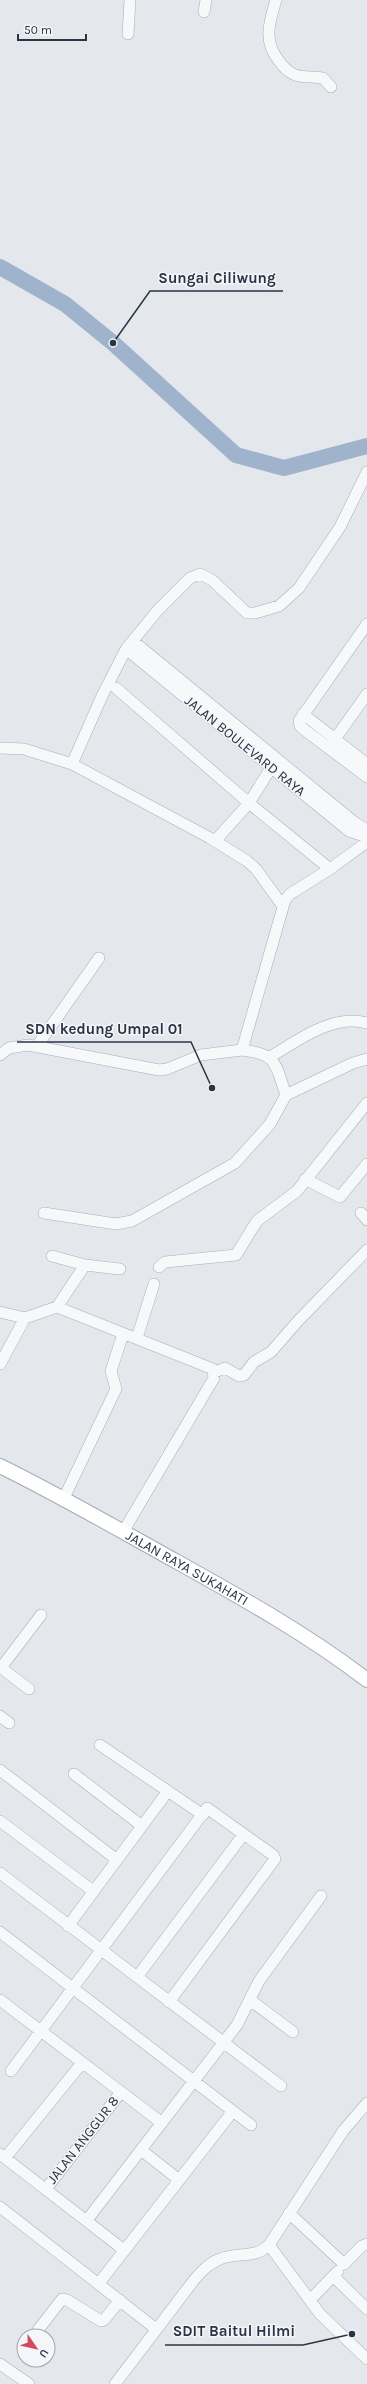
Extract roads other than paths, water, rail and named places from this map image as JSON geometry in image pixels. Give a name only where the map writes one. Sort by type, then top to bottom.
[{"type":"main road","name":"JALAN RAYA SUKAHATI","points":[[0,1466],[123,1532],[280,1621],[329,1652],[367,1680]]},
{"type":"street","points":[[128,34],[130,0]]},
{"type":"street","points":[[204,12],[206,0]]},
{"type":"street","points":[[276,0],[268,29],[268,40],[272,52],[284,68],[294,75],[323,78],[331,87]]},
{"type":"street","points":[[72,764],[102,696],[129,645],[149,619],[195,575],[204,575],[212,580],[247,613],[254,613],[285,602],[309,575],[340,527],[367,472]]},
{"type":"street","points":[[365,768],[332,744],[300,726],[299,721],[367,624]]},
{"type":"street","name":"JALAN BOULEVARD RAYA","points":[[129,645],[274,764],[349,831],[367,837]]},
{"type":"street","points":[[116,688],[249,803],[330,869]]},
{"type":"street","points":[[332,744],[367,694]]},
{"type":"street","points":[[0,748],[24,749],[72,764],[215,841],[256,869],[282,905]]},
{"type":"street","points":[[215,841],[249,803],[274,764]]},
{"type":"street","name":"JALAN BOULEVARD RAYA","points":[[274,764],[367,830]]},
{"type":"street","points":[[242,1050],[282,905],[290,894],[330,869],[367,842]]},
{"type":"street","points":[[37,1046],[99,958]]},
{"type":"street","points":[[270,1057],[323,1027],[341,1023],[367,1023]]},
{"type":"street","points":[[0,1055],[15,1046],[37,1046],[159,1070],[167,1069],[201,1055],[242,1050],[265,1054],[270,1057],[274,1063],[286,1095]]},
{"type":"street","points":[[44,1213],[116,1224],[132,1220],[235,1163],[270,1124],[286,1095],[353,1062],[367,1059]]},
{"type":"street","points":[[159,1267],[164,1262],[236,1255],[257,1221],[268,1211],[293,1195],[367,1103]]},
{"type":"street","points":[[306,1179],[340,1197],[367,1164]]},
{"type":"street","points":[[215,1372],[225,1368],[239,1376],[244,1375],[254,1362],[271,1352],[298,1321],[367,1250]]},
{"type":"street","points":[[52,1256],[85,1265],[120,1269]]},
{"type":"street","points":[[0,1312],[25,1318],[57,1307],[85,1265]]},
{"type":"street","points":[[137,1338],[154,1284]]},
{"type":"street","points":[[57,1307],[211,1367],[215,1372],[214,1378],[123,1532]]},
{"type":"street","points":[[0,1364],[25,1318]]},
{"type":"street","points":[[63,1500],[116,1389],[112,1371],[123,1334]]},
{"type":"street","points":[[29,1689],[0,1668],[41,1615]]},
{"type":"street","points":[[0,1716],[9,1723]]},
{"type":"street","points":[[100,1745],[203,1815]]},
{"type":"street","points":[[0,1770],[117,1860]]},
{"type":"street","points":[[74,1774],[142,1826]]},
{"type":"street","points":[[68,1926],[168,1791]]},
{"type":"street","points":[[11,2071],[208,1808],[243,1835],[274,1855],[275,1859],[169,2002]]},
{"type":"street","points":[[0,1821],[94,1891]]},
{"type":"street","points":[[137,1977],[243,1835]]},
{"type":"street","points":[[0,1872],[68,1926],[281,2086]]},
{"type":"street","points":[[86,2220],[242,2017],[259,1981],[320,1896]]},
{"type":"street","points":[[0,1932],[251,2125]]},
{"type":"street","points":[[0,2000],[162,2123]]},
{"type":"street","points":[[250,2000],[293,2032]]},
{"type":"street","points":[[82,2063],[3,2156],[124,2250]]},
{"type":"street","name":"JALAN ANGGUR 8","points":[[46,2189],[121,2092]]},
{"type":"street","points":[[115,2384],[156,2329],[207,2266],[228,2256],[262,2252],[269,2245],[343,2131],[367,2103]]},
{"type":"street","points":[[100,2283],[232,2111]]},
{"type":"street","points":[[141,2150],[178,2180]]},
{"type":"street","points":[[0,2207],[100,2283],[156,2329]]},
{"type":"street","points":[[289,2213],[344,2264]]},
{"type":"street","points":[[314,2296],[362,2246],[367,2244]]},
{"type":"street","points":[[269,2245],[320,2314],[367,2359]]},
{"type":"street","points":[[333,2276],[367,2310]]},
{"type":"street","points":[[40,2328],[62,2299],[67,2300],[100,2321],[104,2320],[120,2300]]},
{"type":"street","points":[[0,2364],[29,2384]]},
{"type":"waterway","points":[[0,267],[65,304],[113,343],[236,455],[284,468],[367,446]]},
{"type":"place","name":"Sungai Ciliwung","points":[[113,343]]},
{"type":"place","name":"SDN kedung Umpal 01","points":[[212,1088]]},
{"type":"place","name":"SDIT Baitul Hilmi","points":[[352,2334]]}]
